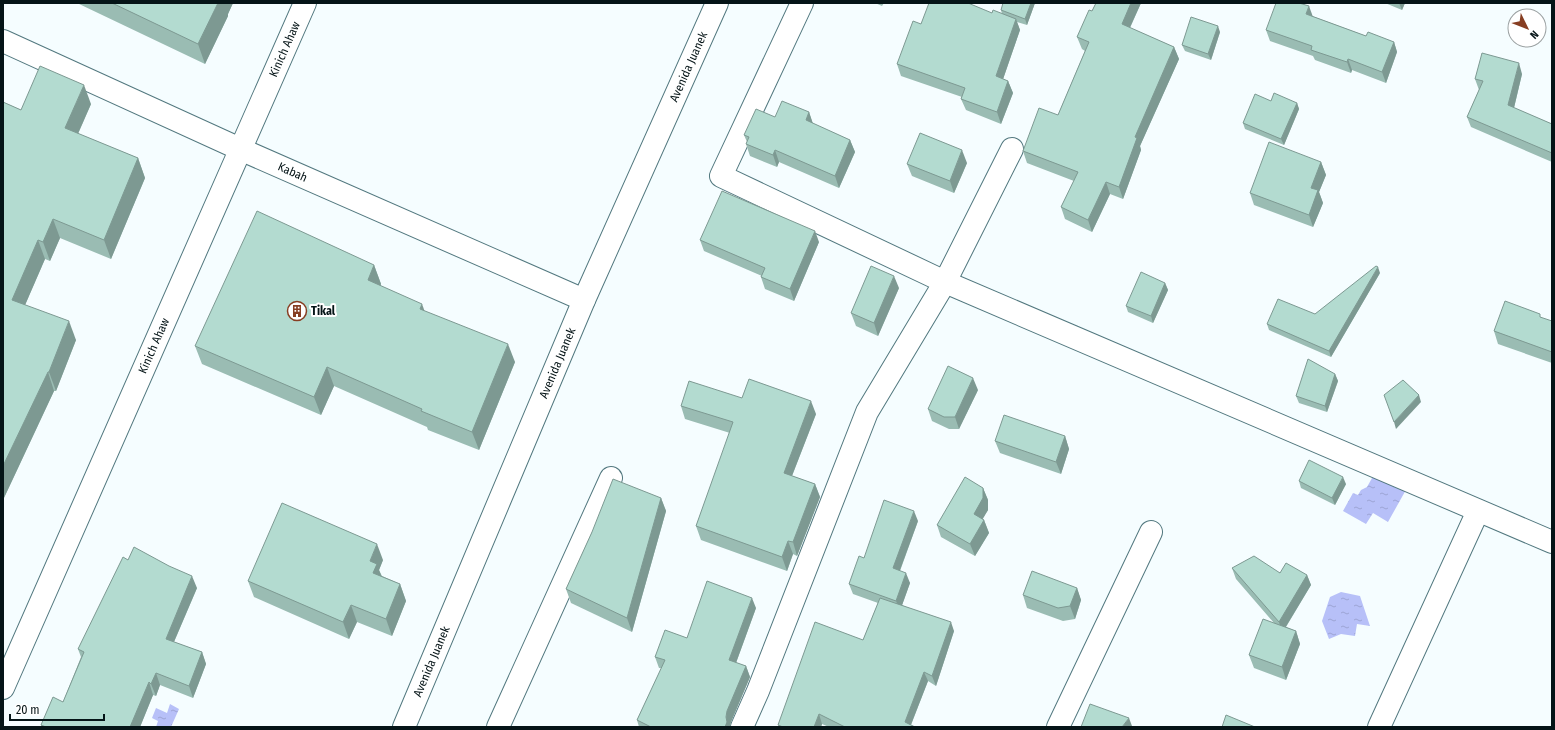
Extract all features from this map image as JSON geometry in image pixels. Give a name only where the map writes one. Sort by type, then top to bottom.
[{"type":"street","name":"Kinich Ahaw","points":[[3,688],[305,3]]},
{"type":"street","name":"Avenida Juanek","points":[[404,727],[584,300],[717,3]]},
{"type":"street","points":[[802,3],[721,176],[945,282],[1552,542]]},
{"type":"street","name":"Kabah","points":[[3,41],[240,149],[584,300]]},
{"type":"street","points":[[742,727],[758,691],[867,412],[945,282],[1012,149]]},
{"type":"street","points":[[498,727],[611,478]]},
{"type":"street","points":[[1379,727],[1478,511]]},
{"type":"street","points":[[1058,727],[1151,532]]},
{"type":"water","points":[[1376,471],[1407,488],[1388,522],[1373,513],[1366,524],[1343,511],[1353,493],[1358,495],[1361,490],[1367,487]]},
{"type":"water","points":[[1341,592],[1360,596],[1370,626],[1357,624],[1355,636],[1341,634],[1329,639],[1322,621],[1330,597]]},
{"type":"water","points":[[170,704],[179,709],[171,727],[156,727],[158,721],[152,718],[156,708],[167,713]]},
{"type":"building","points":[[112,3],[218,3],[198,44]]},
{"type":"building","points":[[929,3],[968,3],[992,13],[993,10],[1016,19],[996,76],[1008,81],[997,112],[961,99],[965,88],[897,64],[913,21],[921,24]]},
{"type":"building","points":[[1003,3],[1031,3],[1025,19],[1001,10]]},
{"type":"building","points":[[1096,3],[1131,3],[1122,24],[1174,47],[1135,137],[1137,138],[1119,187],[1106,182],[1088,220],[1061,207],[1078,172],[1023,151],[1039,108],[1058,115],[1089,42],[1077,37],[1089,10],[1092,11]]},
{"type":"building","points":[[1276,3],[1299,3],[1309,6],[1306,14],[1366,36],[1368,32],[1394,42],[1382,72],[1348,59],[1347,62],[1311,50],[1312,46],[1266,30]]},
{"type":"building","points":[[1191,17],[1218,26],[1208,54],[1182,45]]},
{"type":"building","points":[[1482,53],[1519,63],[1508,105],[1552,124],[1552,153],[1467,117],[1483,81],[1475,79]]},
{"type":"building","points":[[40,66],[84,85],[65,128],[138,158],[104,240],[53,219],[43,242],[38,240],[12,300],[69,321],[49,372],[3,466],[3,102],[21,110]]},
{"type":"building","points":[[1274,93],[1297,103],[1281,139],[1243,123],[1255,94],[1271,101]]},
{"type":"building","points":[[782,101],[809,112],[806,120],[850,140],[835,176],[775,150],[773,155],[746,144],[749,137],[744,135],[756,109],[775,117]]},
{"type":"building","points":[[920,133],[962,150],[950,181],[907,164]]},
{"type":"building","points":[[1269,142],[1321,162],[1311,188],[1318,190],[1309,215],[1250,193]]},
{"type":"building","points":[[722,191],[815,231],[790,289],[761,277],[765,268],[700,240]]},
{"type":"building","points":[[257,211],[374,265],[368,280],[422,304],[420,309],[508,344],[472,432],[421,411],[422,409],[327,367],[314,397],[195,346]]},
{"type":"building","points":[[871,266],[894,276],[874,323],[851,313]]},
{"type":"building","points":[[1376,266],[1378,267],[1329,351],[1267,324],[1278,299],[1315,314]]},
{"type":"building","points":[[1141,272],[1165,283],[1151,316],[1126,306]]},
{"type":"building","points":[[1505,301],[1540,314],[1540,317],[1552,321],[1552,352],[1494,331]]},
{"type":"building","points":[[1308,359],[1335,374],[1325,406],[1296,396]]},
{"type":"building","points":[[948,366],[973,378],[955,417],[944,417],[928,409]]},
{"type":"building","points":[[749,379],[811,401],[784,473],[815,484],[793,542],[788,541],[782,557],[696,526],[733,422],[681,406],[689,381],[742,398]]},
{"type":"building","points":[[1403,380],[1419,395],[1394,422],[1384,395]]},
{"type":"building","points":[[1004,415],[1065,436],[1056,462],[995,441]]},
{"type":"building","points":[[1309,460],[1343,477],[1332,498],[1299,481]]},
{"type":"building","points":[[965,477],[983,488],[983,498],[974,514],[984,520],[970,544],[937,525]]},
{"type":"building","points":[[613,479],[661,498],[627,618],[566,589],[592,532]]},
{"type":"building","points":[[884,500],[914,511],[893,568],[906,573],[896,601],[849,584],[859,556],[864,558]]},
{"type":"building","points":[[282,503],[377,544],[370,561],[377,564],[373,573],[400,584],[386,619],[351,605],[343,622],[248,581]]},
{"type":"building","points":[[134,547],[169,566],[192,576],[166,639],[202,652],[189,686],[156,673],[151,684],[149,682],[130,727],[46,727],[41,725],[53,697],[63,702],[84,652],[78,649],[123,557],[128,560]]},
{"type":"building","points":[[1254,556],[1280,573],[1286,563],[1307,575],[1279,622],[1232,568]]},
{"type":"building","points":[[1032,571],[1077,588],[1070,606],[1058,608],[1023,595]]},
{"type":"building","points":[[707,581],[752,598],[729,660],[746,666],[727,711],[727,722],[725,727],[651,727],[637,720],[665,660],[655,657],[665,630],[687,638]]},
{"type":"building","points":[[880,598],[951,622],[932,676],[924,672],[905,722],[915,727],[845,727],[819,714],[814,727],[783,727],[778,725],[815,622],[863,640]]},
{"type":"building","points":[[1263,619],[1296,631],[1282,667],[1249,655]]},
{"type":"building","points":[[1090,704],[1129,718],[1122,727],[1081,727]]},
{"type":"building","points":[[1226,715],[1255,727],[1222,727]]},
{"type":"place","name":"Tikal","points":[[297,311]]}]
